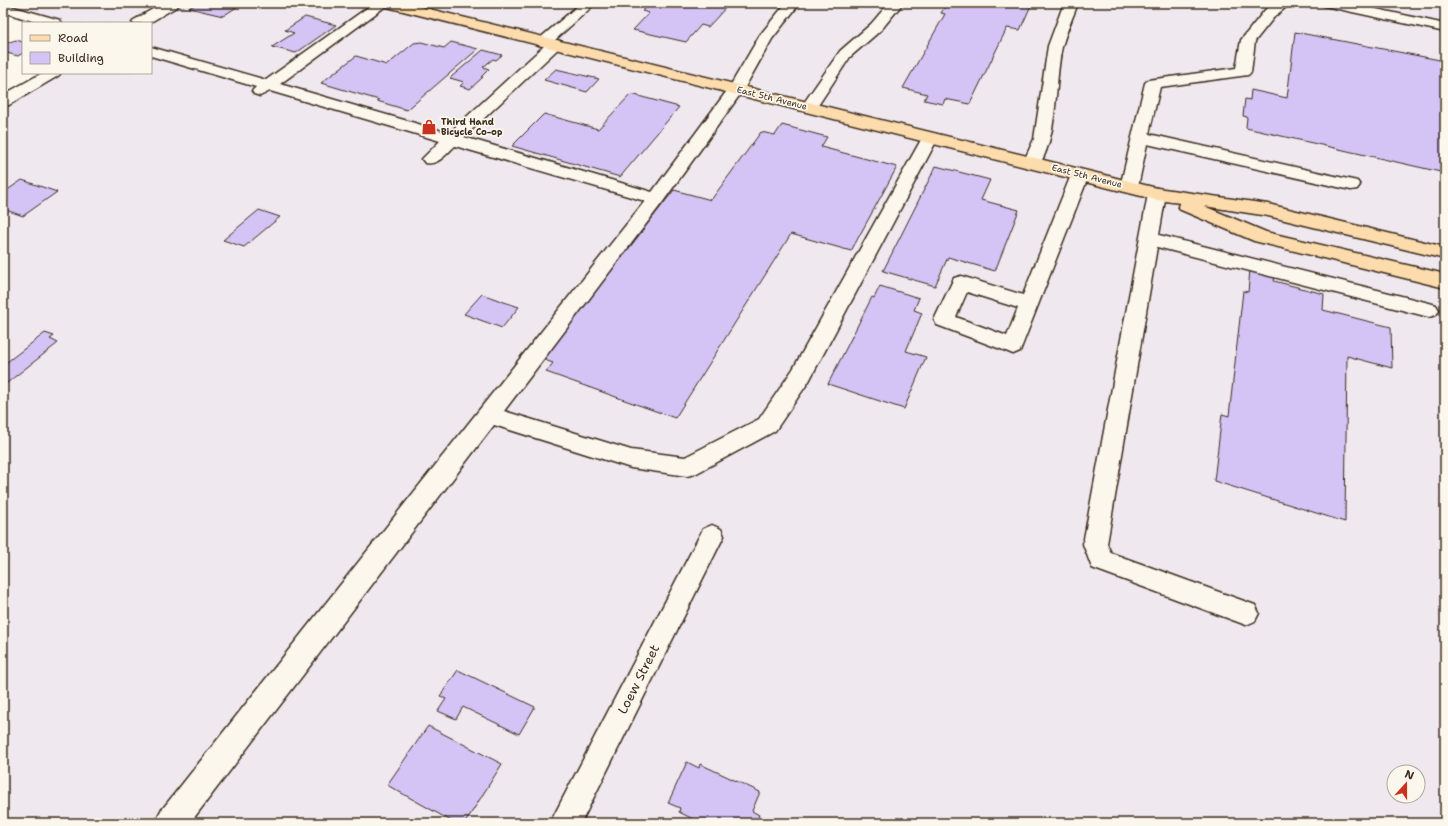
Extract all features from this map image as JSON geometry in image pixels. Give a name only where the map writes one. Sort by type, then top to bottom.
[{"type":"main road","name":"East 5th Avenue","points":[[388,3],[1157,194],[1268,210],[1445,253]]},
{"type":"main road","name":"East 5th Avenue","points":[[1157,194],[1261,237],[1445,281]]},
{"type":"street","points":[[141,22],[173,3]]},
{"type":"street","points":[[263,89],[383,3]]},
{"type":"street","points":[[431,159],[550,43],[588,3]]},
{"type":"street","points":[[171,823],[656,199],[736,89],[765,38],[793,3]]},
{"type":"street","points":[[808,107],[844,54],[876,27],[896,3]]},
{"type":"street","points":[[1032,163],[1042,139],[1055,46],[1071,3]]},
{"type":"street","points":[[1129,187],[1153,83],[1243,72],[1248,40],[1270,13],[1284,3]]},
{"type":"street","points":[[1329,3],[1445,28]]},
{"type":"street","points":[[3,8],[52,22]]},
{"type":"street","points":[[152,51],[263,89],[452,139],[656,199]]},
{"type":"street","points":[[3,102],[51,74]]},
{"type":"street","points":[[1140,137],[1351,185]]},
{"type":"street","points":[[489,414],[631,459],[687,467],[767,425],[802,375],[930,138]]},
{"type":"street","points":[[1029,304],[1080,174]]},
{"type":"street","points":[[1157,194],[1095,544],[1101,560],[1246,613]]},
{"type":"street","points":[[1149,239],[1429,310]]},
{"type":"street","name":"Loew Street","points":[[565,823],[712,536]]},
{"type":"shaded area","points":[[3,3],[1445,3],[1445,823],[3,823],[3,102],[49,74],[152,74],[152,22],[46,22],[3,10]]},
{"type":"building","points":[[198,3],[243,3],[223,16],[189,8]]},
{"type":"building","points":[[650,3],[730,3],[708,27],[701,25],[686,42],[633,30],[649,13],[642,11]]},
{"type":"building","points":[[947,3],[1032,3],[1020,30],[1007,28],[970,104],[945,99],[943,104],[924,100],[927,94],[903,88],[945,14],[941,13]]},
{"type":"building","points":[[305,17],[336,25],[296,53],[272,47],[294,33],[285,30]]},
{"type":"building","points":[[1295,32],[1445,61],[1445,173],[1246,128],[1247,117],[1243,116],[1245,99],[1250,100],[1251,90],[1287,98]]},
{"type":"building","points":[[16,40],[22,42],[22,54],[18,56],[3,52],[3,44]]},
{"type":"building","points":[[421,42],[444,48],[451,42],[478,49],[407,110],[321,83],[356,56],[387,65],[414,43]]},
{"type":"building","points":[[483,50],[502,55],[496,60],[493,59],[483,67],[489,69],[470,89],[460,86],[464,82],[450,78]]},
{"type":"building","points":[[556,69],[599,79],[587,92],[544,80]]},
{"type":"building","points":[[631,94],[679,107],[620,177],[512,146],[544,114],[598,129]]},
{"type":"building","points":[[782,125],[827,137],[821,147],[897,167],[851,251],[791,234],[675,418],[546,372],[553,363],[542,359],[674,190],[711,200],[761,132],[775,135]]},
{"type":"building","points":[[936,166],[990,180],[981,200],[1019,210],[995,271],[948,257],[935,286],[883,271]]},
{"type":"building","points":[[22,180],[57,192],[23,216],[3,209],[3,193]]},
{"type":"building","points":[[259,210],[280,217],[244,247],[223,240]]},
{"type":"building","points":[[1250,270],[1275,276],[1274,281],[1324,294],[1323,310],[1391,327],[1392,368],[1347,356],[1345,522],[1214,481],[1222,414],[1229,416],[1243,291],[1248,292]]},
{"type":"building","points":[[880,286],[919,298],[914,310],[922,313],[906,351],[926,357],[904,409],[828,384],[872,297],[874,298]]},
{"type":"building","points":[[482,294],[519,307],[502,328],[464,314]]},
{"type":"building","points":[[45,333],[54,336],[50,339],[58,343],[3,386],[3,365]]},
{"type":"building","points":[[458,670],[535,707],[519,734],[463,707],[456,719],[438,711],[446,699],[440,696]]},
{"type":"building","points":[[428,726],[502,764],[465,823],[455,823],[387,785]]},
{"type":"building","points":[[687,762],[699,768],[700,764],[760,792],[752,811],[759,815],[756,823],[701,823],[679,812],[680,808],[668,803]]},
{"type":"place","name":"Third Hand Bicycle Co-op","points":[[429,127]]}]
